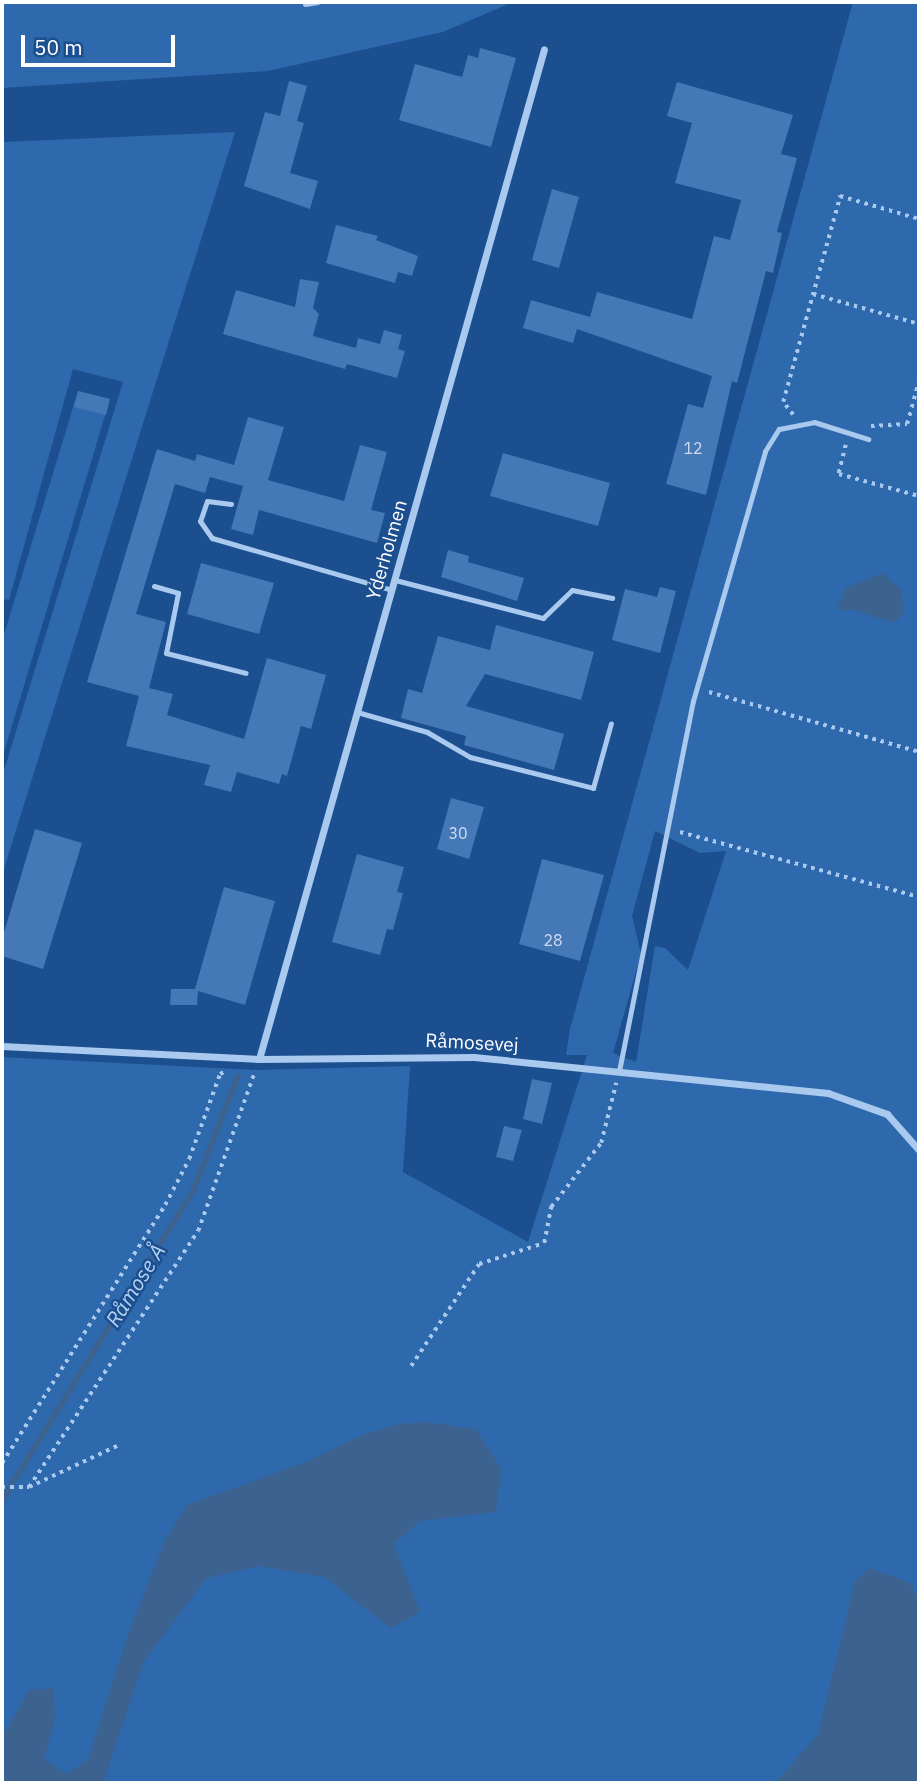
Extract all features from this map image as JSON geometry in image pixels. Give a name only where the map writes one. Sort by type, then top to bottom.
[{"type":"street","name":"Yderholmen","points":[[259,1059],[544,49]]},
{"type":"street","name":"Råmosevej","points":[[2,1046],[259,1059],[474,1057],[828,1093],[887,1114],[919,1150]]},
{"type":"lane","points":[[305,4],[318,2]]},
{"type":"lane","points":[[619,1071],[664,828],[697,689],[765,451],[779,429],[814,422],[868,439]]},
{"type":"lane","points":[[231,504],[207,501],[200,521],[212,538],[392,590]]},
{"type":"lane","points":[[395,580],[543,618],[572,590],[612,597]]},
{"type":"lane","points":[[154,586],[178,593],[166,653],[246,673]]},
{"type":"lane","points":[[358,712],[427,732],[470,757],[593,788],[611,723]]},
{"type":"path","points":[[801,425],[783,402],[840,196],[919,219]]},
{"type":"path","points":[[813,294],[919,324]]},
{"type":"path","points":[[919,380],[907,424],[849,433],[839,474],[919,496]]},
{"type":"path","points":[[697,689],[919,752]]},
{"type":"path","points":[[664,828],[919,897]]},
{"type":"path","points":[[29,1487],[198,1231],[259,1059]]},
{"type":"path","points":[[2,1462],[165,1205],[189,1159],[220,1074],[229,1070]]},
{"type":"path","points":[[411,1366],[479,1264],[544,1243],[551,1207],[601,1143],[619,1071]]},
{"type":"path","points":[[2,1488],[29,1487],[119,1445]]},
{"type":"shaded area","points":[[2,2],[513,2],[443,32],[268,71],[2,88]]},
{"type":"shaded area","points":[[853,2],[919,2],[919,1783],[2,1783],[2,1057],[255,1070],[410,1066],[403,1172],[528,1242],[587,1055],[566,1055],[570,1029]],"holes":[[[655,831],[700,853],[726,851],[688,970],[665,948],[655,946],[636,1062],[613,1053],[641,954],[632,916]]]},
{"type":"shaded area","points":[[235,132],[2,875],[2,777],[123,382],[73,369],[9,600],[2,599],[2,142]]},
{"type":"shaded area","points":[[78,391],[110,399],[2,759],[2,641]]},
{"type":"shaded area","points":[[882,573],[901,590],[904,612],[894,623],[854,610],[836,610],[846,588]]},
{"type":"shaded area","points":[[427,1422],[476,1429],[501,1469],[496,1512],[420,1521],[394,1544],[420,1612],[391,1628],[324,1577],[259,1566],[207,1578],[144,1661],[103,1783],[2,1783],[2,1737],[29,1690],[54,1688],[55,1719],[44,1759],[67,1774],[88,1759],[128,1634],[165,1540],[187,1505],[308,1461],[362,1435],[399,1424]]},
{"type":"shaded area","points":[[869,1568],[908,1582],[919,1600],[919,1783],[775,1783],[818,1734],[855,1581]]},
{"type":"building","points":[[480,48],[516,58],[491,147],[399,120],[415,64],[462,77],[468,55],[478,58]]},
{"type":"building","points":[[289,81],[307,86],[297,121],[304,123],[290,173],[318,181],[310,209],[244,186],[265,112],[280,116]]},
{"type":"building","points":[[677,82],[793,115],[781,154],[797,158],[777,232],[782,233],[773,273],[766,271],[737,383],[732,381],[706,495],[666,484],[688,404],[703,408],[712,376],[577,329],[573,343],[523,328],[531,300],[590,317],[597,292],[692,319],[714,236],[730,240],[741,200],[675,183],[692,123],[667,116]]},
{"type":"building","points":[[552,189],[579,197],[559,268],[532,260]]},
{"type":"building","points":[[336,225],[378,236],[376,240],[418,256],[412,276],[398,272],[395,283],[326,263]]},
{"type":"building","points":[[300,279],[319,282],[313,308],[319,314],[313,336],[356,348],[358,338],[380,344],[384,330],[402,335],[398,349],[405,351],[397,378],[347,364],[345,369],[223,334],[236,290],[295,307]]},
{"type":"building","points":[[78,391],[110,399],[106,415],[74,407]]},
{"type":"building","points":[[248,417],[284,427],[268,480],[344,501],[360,445],[387,452],[371,510],[385,513],[377,543],[259,510],[253,535],[231,529],[243,486],[210,477],[205,493],[175,484],[136,614],[166,622],[149,688],[173,694],[167,715],[244,739],[267,658],[326,675],[311,729],[301,726],[287,776],[282,774],[279,784],[237,772],[231,792],[204,785],[210,765],[126,746],[139,696],[87,682],[157,449],[195,461],[197,454],[234,465]]},
{"type":"building","points":[[503,453],[610,483],[598,526],[490,496]]},
{"type":"building","points":[[448,550],[469,556],[468,562],[524,578],[517,601],[441,577]]},
{"type":"building","points":[[201,563],[274,583],[259,634],[187,614]]},
{"type":"building","points":[[660,587],[676,591],[660,653],[612,640],[625,589],[657,597]]},
{"type":"building","points":[[496,625],[594,652],[581,700],[485,674],[466,706],[564,734],[554,770],[464,745],[466,736],[401,718],[408,689],[422,693],[438,636],[490,650]]},
{"type":"building","points":[[451,798],[484,807],[469,859],[437,849]]},
{"type":"building","points":[[35,829],[82,843],[43,969],[2,956],[2,939]]},
{"type":"building","points":[[357,854],[404,867],[397,892],[403,893],[393,930],[387,929],[380,955],[332,942]]},
{"type":"building","points":[[542,859],[604,875],[580,961],[519,944]]},
{"type":"building","points":[[224,887],[275,901],[245,1005],[198,991],[197,1005],[170,1005],[171,989],[195,989]]},
{"type":"building","points":[[532,1079],[552,1083],[542,1124],[523,1119]]},
{"type":"building","points":[[504,1126],[522,1130],[513,1161],[496,1157]]},
{"type":"waterway","name":"Råmose Å","points":[[12,1484],[194,1189],[238,1076]]},
{"type":"waterway","name":"Råmose Å","points":[[2,1500],[8,1491]]}]
